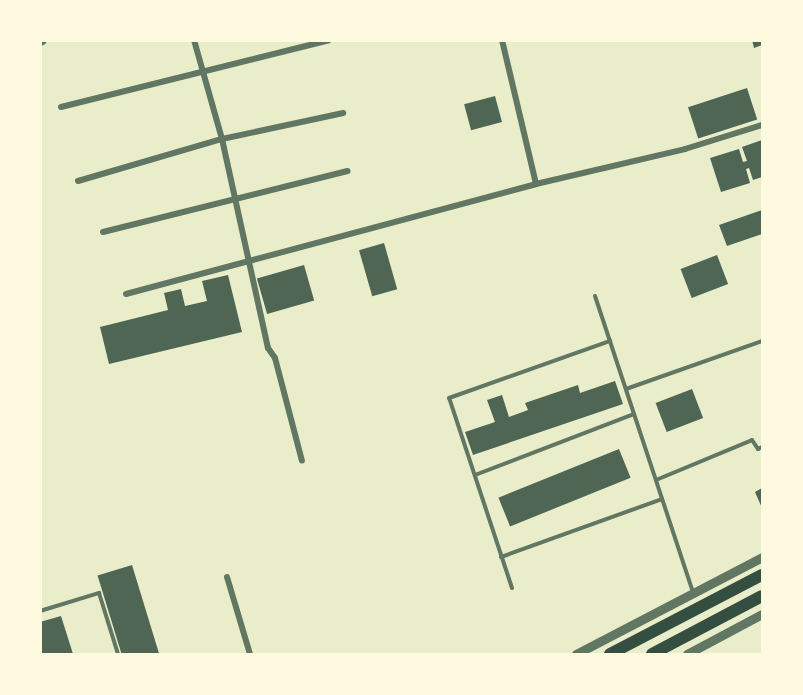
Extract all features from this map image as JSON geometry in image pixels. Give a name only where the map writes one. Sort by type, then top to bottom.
[{"type":"main road","points":[[610,654],[762,574]]},
{"type":"main road","points":[[652,654],[762,596]]},
{"type":"street","points":[[194,40],[222,138],[268,348],[275,358],[302,461]]},
{"type":"street","points":[[62,107],[328,40]]},
{"type":"street","points":[[502,40],[536,184]]},
{"type":"street","points":[[78,181],[222,138],[343,113]]},
{"type":"street","points":[[126,294],[536,184],[685,149],[762,125]]},
{"type":"street","points":[[103,232],[347,171]]},
{"type":"street","points":[[576,654],[762,557]]},
{"type":"street","points":[[227,577],[249,654]]},
{"type":"street","points":[[687,654],[762,614]]},
{"type":"lane","points":[[595,296],[693,593]]},
{"type":"lane","points":[[512,588],[449,398],[610,340]]},
{"type":"lane","points":[[626,389],[762,340]]},
{"type":"lane","points":[[475,476],[634,414]]},
{"type":"lane","points":[[656,480],[752,440],[758,449],[762,447]]},
{"type":"lane","points":[[501,557],[662,499]]},
{"type":"lane","points":[[40,611],[99,593],[118,654]]},
{"type":"building","points":[[752,40],[762,40],[762,45],[754,48]]},
{"type":"building","points":[[747,88],[757,119],[698,139],[688,107]]},
{"type":"building","points":[[495,96],[502,122],[471,130],[464,104]]},
{"type":"building","points":[[762,140],[762,177],[753,180],[749,168],[746,169],[750,183],[721,192],[710,158],[739,149],[743,162],[747,161],[742,147]]},
{"type":"building","points":[[762,210],[762,234],[727,246],[719,225]]},
{"type":"building","points":[[384,243],[397,289],[372,296],[359,250]]},
{"type":"building","points":[[717,255],[728,284],[692,298],[681,269]]},
{"type":"building","points":[[304,265],[314,301],[267,314],[257,279]]},
{"type":"building","points":[[228,275],[242,332],[109,364],[100,327],[168,310],[164,293],[181,289],[185,306],[207,301],[202,281]]},
{"type":"building","points":[[615,381],[623,404],[473,455],[465,432],[495,422],[487,400],[502,395],[509,417],[528,410],[525,403],[578,385],[580,393]]},
{"type":"building","points":[[692,389],[703,418],[667,432],[656,403]]},
{"type":"building","points":[[619,449],[631,478],[510,526],[498,498]]},
{"type":"building","points":[[762,488],[762,508],[755,492]]},
{"type":"building","points":[[132,565],[159,654],[122,654],[98,576]]},
{"type":"building","points":[[61,616],[73,654],[40,654],[40,622]]}]
